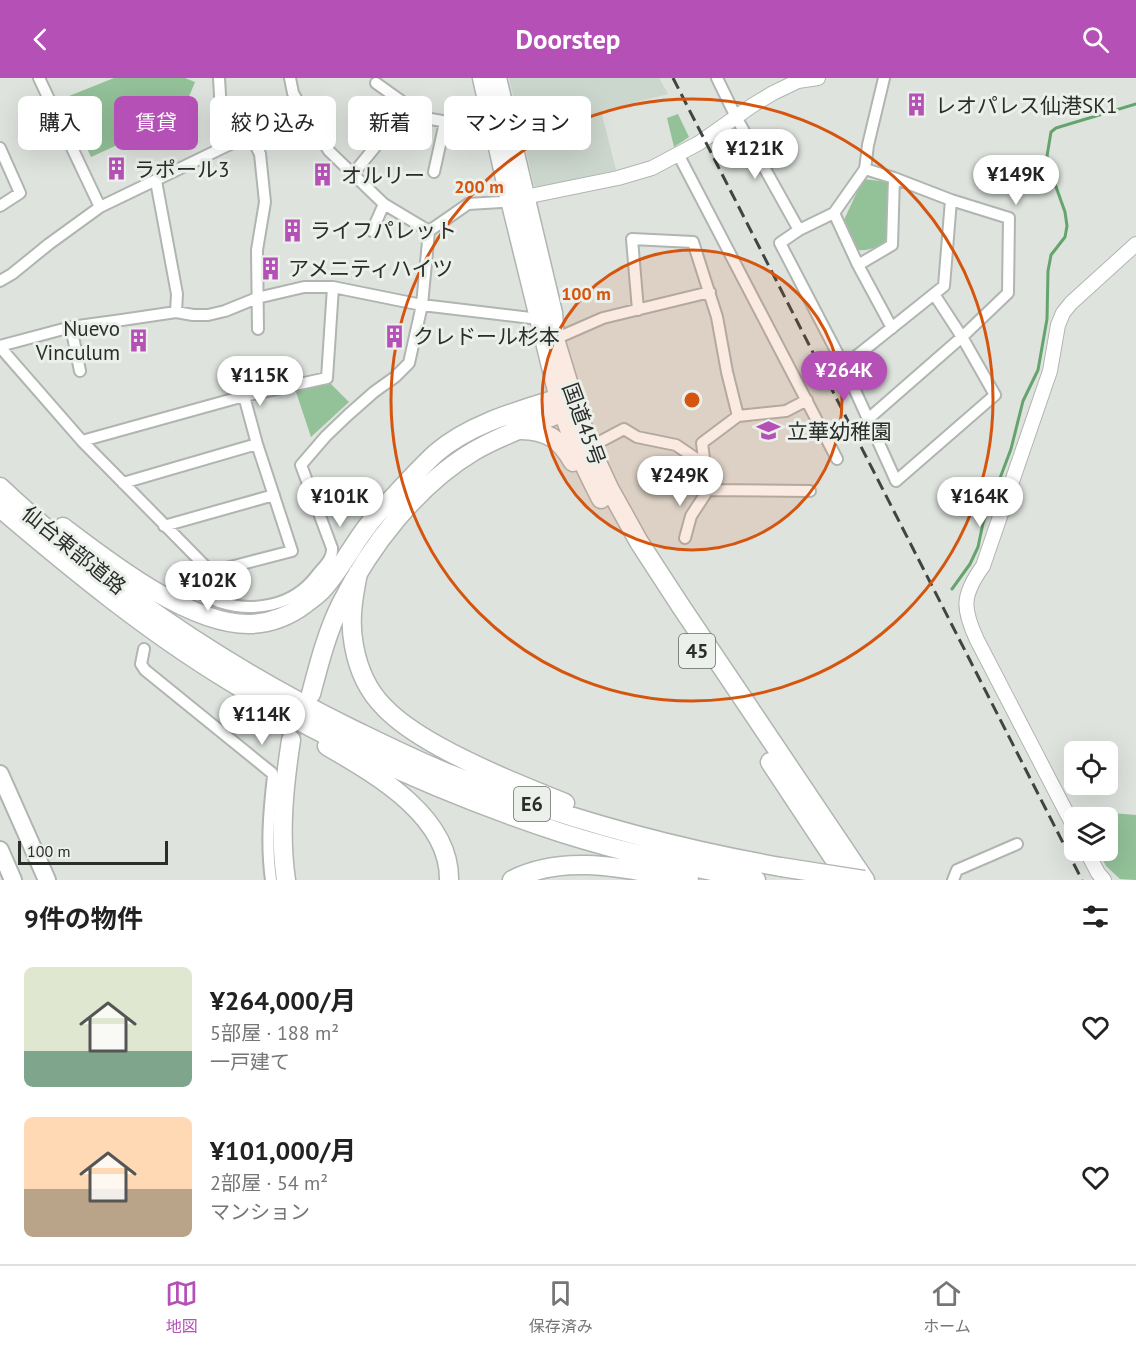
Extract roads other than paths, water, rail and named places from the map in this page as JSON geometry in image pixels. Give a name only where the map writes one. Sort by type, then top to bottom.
[{"type":"highway","name":"国道45号","points":[[482,78],[486,96]]},
{"type":"highway","name":"国道45号","points":[[497,78],[539,319],[567,403],[609,488],[639,542],[865,880]]},
{"type":"highway","name":"国道45号","points":[[500,150],[518,199],[553,313],[569,430],[585,467],[630,550],[848,880]]},
{"type":"highway","points":[[304,702],[340,605],[375,547],[418,494],[460,460],[567,403]]},
{"type":"highway","points":[[0,478],[58,524],[132,577],[166,598],[212,617],[249,624],[280,619],[294,612],[323,590],[373,519],[437,453],[465,433],[501,418],[567,403]]},
{"type":"highway","points":[[518,430],[543,433],[561,443],[603,502]]},
{"type":"highway","name":"仙台東部道路","points":[[0,487],[82,558],[154,612],[235,665],[304,702]]},
{"type":"highway","name":"仙台東部道路","points":[[0,508],[116,604],[227,680],[304,702]]},
{"type":"highway","points":[[304,702],[315,645],[352,550]]},
{"type":"highway","points":[[358,573],[352,605],[353,646],[358,664],[364,679],[383,707],[410,729],[478,767],[567,804],[611,819],[777,866]]},
{"type":"highway","points":[[175,645],[226,687],[332,750],[403,797],[418,810],[438,837],[446,855],[449,880]]},
{"type":"highway","name":"E6","points":[[304,702],[377,741],[443,771],[568,816],[714,855],[865,880]]},
{"type":"highway","name":"E6","points":[[304,702],[372,757],[438,787],[499,811],[604,845],[756,880]]},
{"type":"highway","points":[[286,880],[283,862],[284,793],[296,742],[291,832],[296,880]]},
{"type":"highway","points":[[512,880],[548,868],[586,864],[689,880]]},
{"type":"main road","points":[[0,774],[46,880]]},
{"type":"main road","points":[[0,850],[14,880]]},
{"type":"street","points":[[39,78],[100,207]]},
{"type":"street","points":[[219,78],[220,96]]},
{"type":"street","points":[[290,78],[293,93],[329,151],[384,204],[429,231]]},
{"type":"street","points":[[717,78],[799,230]]},
{"type":"street","points":[[186,597],[193,591],[218,601],[248,607],[276,604],[303,590],[331,556],[332,552],[302,465],[326,436],[409,363],[422,305],[429,231],[468,204],[518,199],[618,178],[652,168],[699,143],[753,105],[792,83],[818,78]]},
{"type":"street","points":[[884,78],[868,145],[865,169],[834,213],[799,230],[780,243],[844,366],[896,481],[995,395],[934,294]]},
{"type":"street","points":[[376,83],[394,96]]},
{"type":"street","points":[[434,172],[444,127]]},
{"type":"street","points":[[0,148],[21,193],[0,206]]},
{"type":"street","points":[[0,281],[100,207],[215,150]]},
{"type":"street","points":[[258,150],[265,202],[257,250],[258,329]]},
{"type":"street","points":[[353,174],[373,150]]},
{"type":"street","points":[[678,154],[837,459]]},
{"type":"street","points":[[865,169],[1008,218],[1008,292],[962,337],[867,420]]},
{"type":"street","points":[[858,265],[892,245],[894,178]]},
{"type":"street","points":[[156,180],[177,294],[176,312]]},
{"type":"street","points":[[844,366],[944,286],[951,200]]},
{"type":"street","points":[[372,231],[384,204]]},
{"type":"street","points":[[834,213],[858,265],[892,328]]},
{"type":"street","points":[[638,310],[632,239],[693,242],[717,317],[738,416]]},
{"type":"street","points":[[1064,808],[977,640],[968,621],[966,608],[970,585],[983,567],[1050,371],[1058,325],[1063,313],[1136,244]]},
{"type":"street","points":[[244,396],[292,551],[211,572],[82,441],[0,346],[71,327],[176,312],[208,315],[258,298],[304,287],[333,287],[422,305],[539,319]]},
{"type":"street","points":[[82,441],[244,396],[327,378],[333,287]]},
{"type":"street","points":[[555,339],[603,318],[710,292]]},
{"type":"street","points":[[71,327],[80,371]]},
{"type":"street","points":[[685,538],[691,516],[708,490],[702,443],[738,416],[786,411],[807,400]]},
{"type":"street","points":[[590,447],[624,429],[637,437],[676,445],[704,464]]},
{"type":"street","points":[[123,483],[257,444]]},
{"type":"street","points":[[708,490],[810,491]]},
{"type":"street","points":[[164,526],[274,495]]},
{"type":"street","points":[[144,649],[141,664],[145,670],[272,773],[268,839],[271,880]]},
{"type":"street","points":[[953,880],[957,870],[1017,844]]},
{"type":"street","points":[[1092,861],[1104,880]]},
{"type":"waterway","points":[[952,589],[970,564],[978,547],[983,523],[1011,449],[1023,401],[1038,370],[1047,319],[1048,271],[1051,255],[1065,237],[1067,226],[1065,212],[1047,156],[1051,132],[1056,128],[1136,104]]},
{"type":"tunnel","points":[[291,740],[301,689]]},
{"type":"railway","points":[[673,78],[1082,880]]},
{"type":"place","name":"レオパレス仙港SK1","points":[[917,105]]},
{"type":"place","name":"ラポール3","points":[[116,169]]},
{"type":"place","name":"オルリー","points":[[323,175]]},
{"type":"place","name":"ライフパレット","points":[[292,230]]},
{"type":"place","name":"アメニティハイツ","points":[[270,268]]},
{"type":"place","name":"クレドール杉本","points":[[395,336]]},
{"type":"place","name":"Nuevo Vinculum","points":[[138,340]]},
{"type":"place","name":"立華幼稚園","points":[[769,431]]}]
